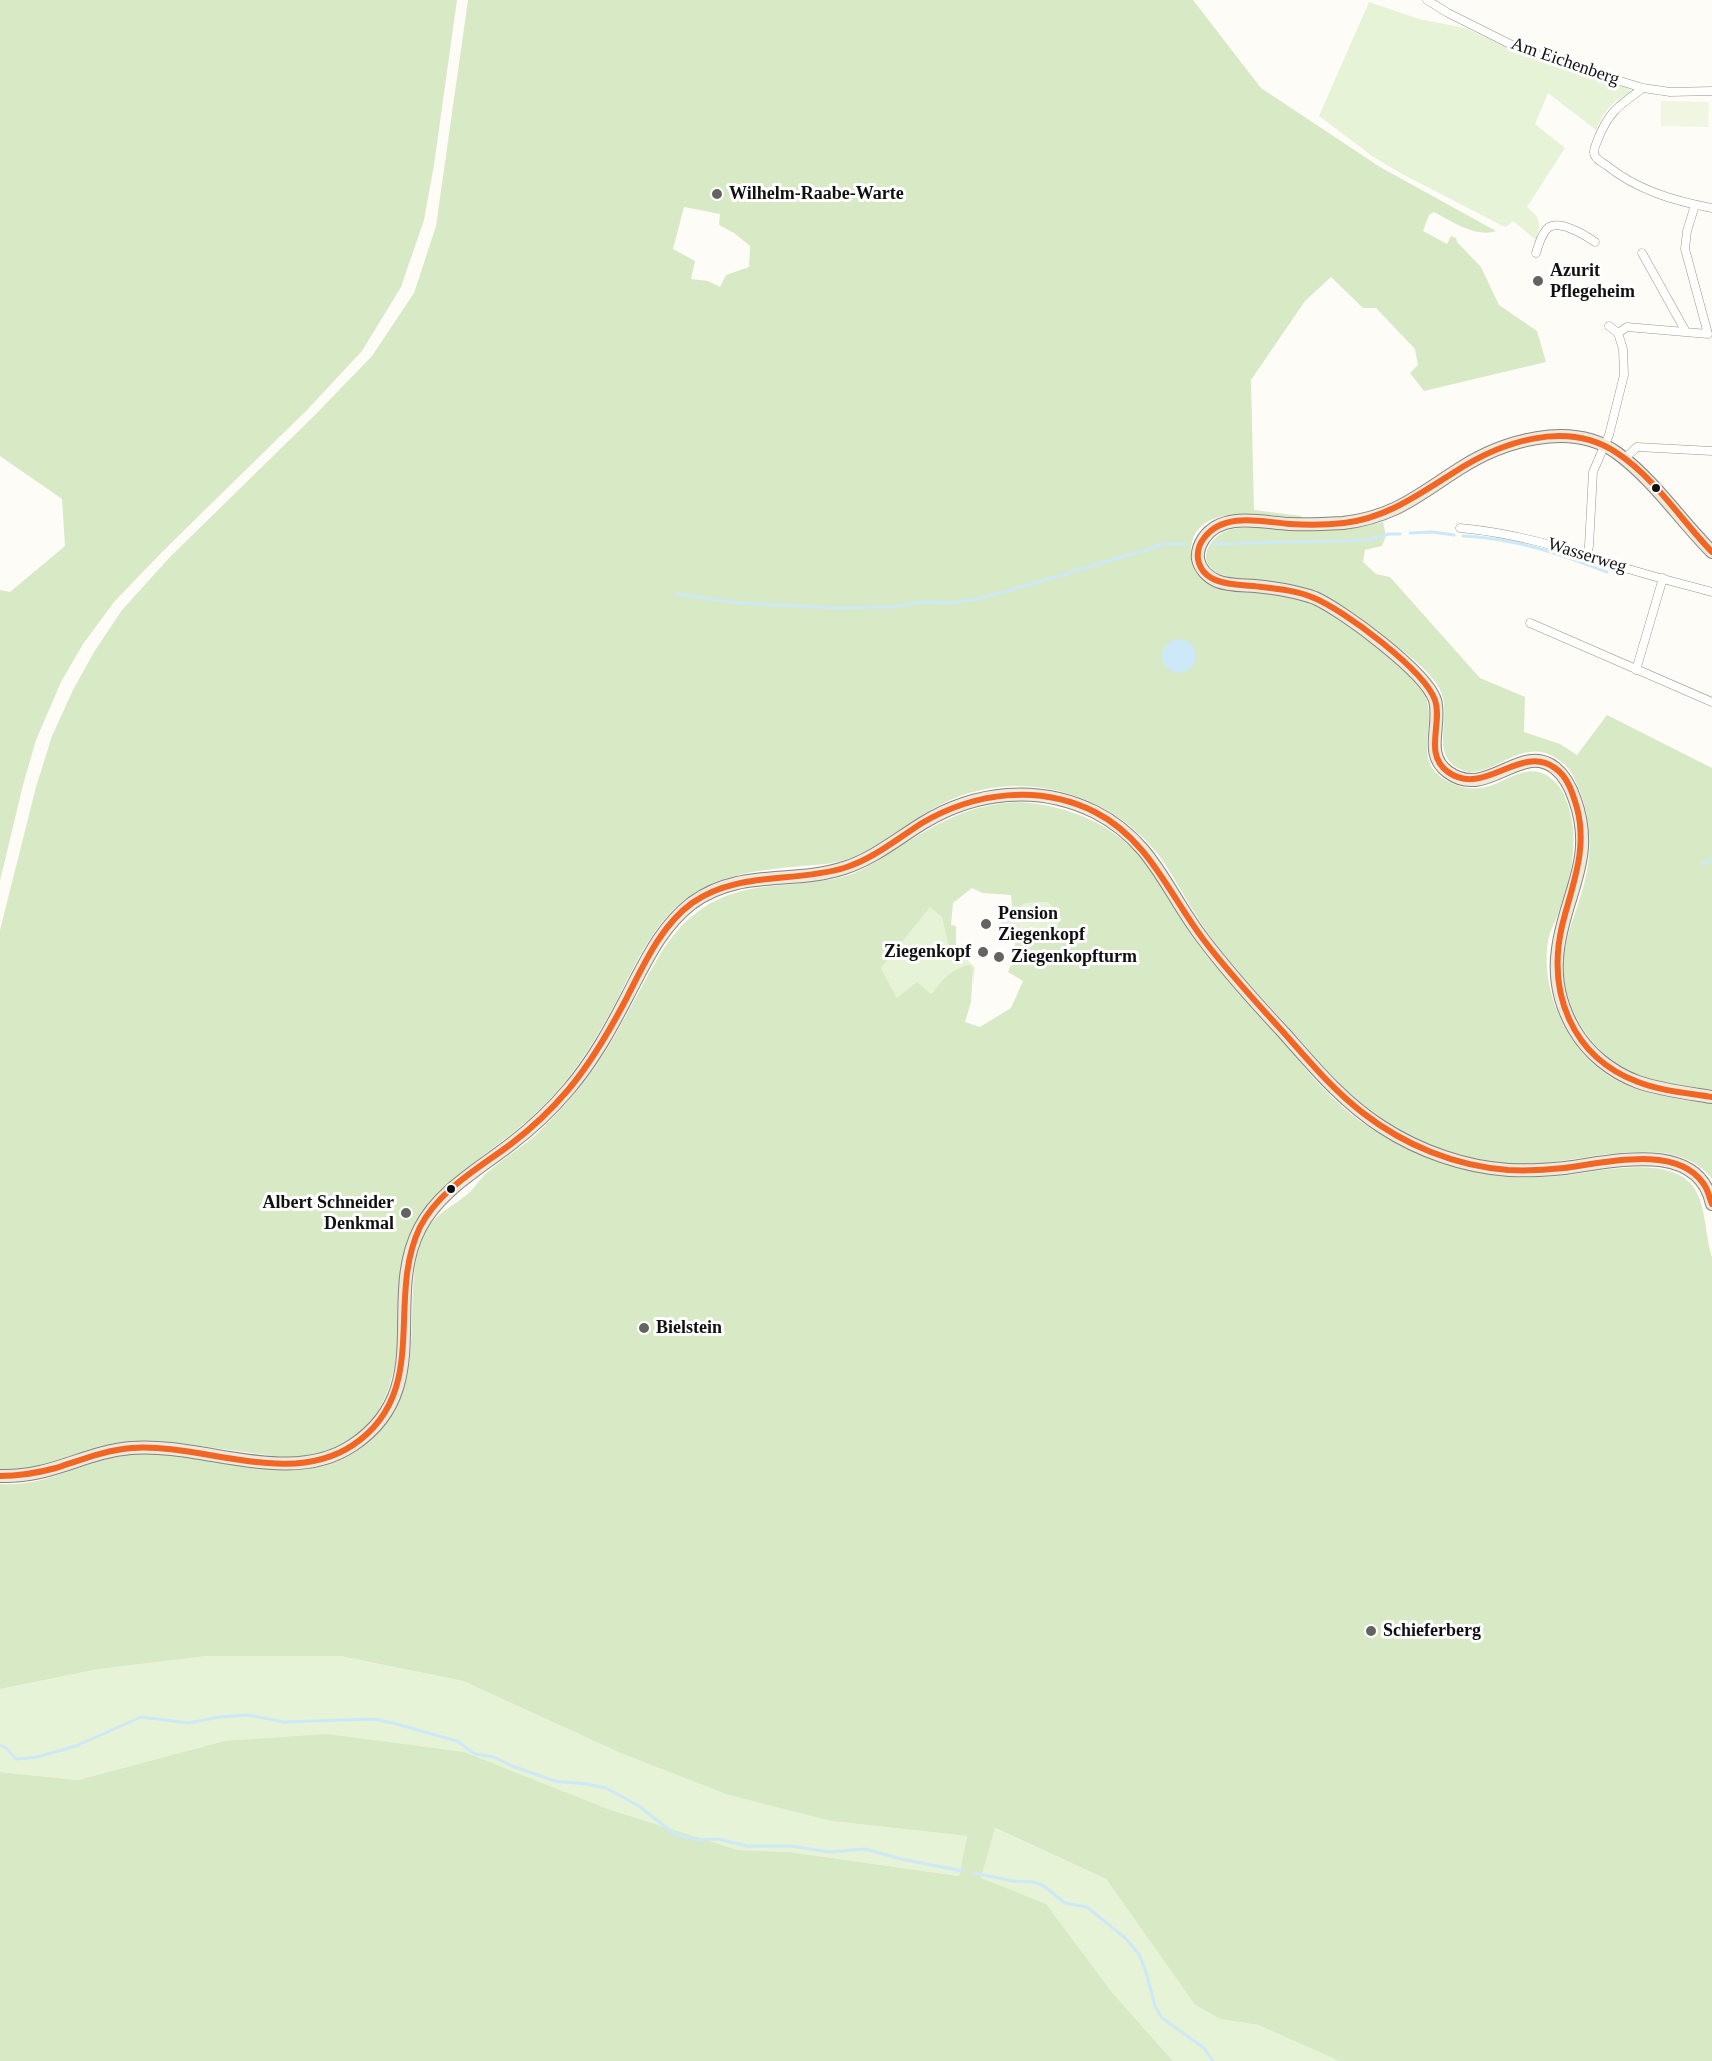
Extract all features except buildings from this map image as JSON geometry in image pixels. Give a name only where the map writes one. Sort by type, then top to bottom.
[{"type":"main road","points":[[1712,552],[1624,459],[1604,446],[1581,439],[1556,437],[1515,443],[1474,460],[1397,509],[1368,519],[1333,524],[1228,522],[1212,529],[1198,550],[1199,563],[1208,576],[1223,583],[1289,591],[1320,601],[1405,662],[1432,693],[1437,716],[1434,747],[1436,756],[1442,767],[1455,777],[1478,781],[1522,763],[1536,761],[1548,764],[1559,772],[1568,785],[1576,804],[1582,828],[1583,845],[1577,880],[1561,932],[1557,954],[1558,987],[1566,1014],[1587,1047],[1615,1071],[1657,1088],[1712,1098]]},
{"type":"main road","points":[[0,1476],[21,1477],[45,1472],[92,1456],[124,1449],[168,1449],[258,1461],[300,1463],[329,1457],[354,1444],[365,1436],[383,1416],[397,1391],[404,1348],[407,1268],[415,1239],[426,1217],[451,1189],[526,1133],[568,1091],[599,1047],[655,944],[673,920],[698,899],[730,884],[750,879],[819,874],[851,866],[951,807],[994,796],[1026,794],[1058,799],[1091,810],[1128,834],[1160,871],[1203,939],[1258,1004],[1340,1093],[1360,1112],[1388,1131],[1440,1156],[1494,1169],[1535,1171],[1637,1159],[1674,1163],[1687,1168],[1704,1181],[1712,1204]]},
{"type":"street","name":"Am Eichenberg","points":[[1427,0],[1518,48],[1643,88],[1670,92],[1712,91]]},
{"type":"street","points":[[1643,88],[1612,111],[1594,151],[1597,158],[1615,173],[1640,187],[1667,198],[1712,208]]},
{"type":"street","points":[[1618,333],[1627,327],[1708,334],[1686,249],[1687,231],[1695,205]]},
{"type":"street","points":[[1536,253],[1546,229],[1551,226],[1569,228],[1595,242]]},
{"type":"street","points":[[1642,253],[1686,332]]},
{"type":"street","points":[[1587,555],[1593,472],[1609,435],[1624,375],[1623,349],[1618,333],[1609,326]]},
{"type":"street","points":[[1624,459],[1637,447],[1712,452]]},
{"type":"street","name":"Wasserweg","points":[[1460,528],[1508,533],[1712,592]]},
{"type":"street","points":[[1636,670],[1663,578]]},
{"type":"street","points":[[1530,623],[1712,702]]},
{"type":"green space","points":[[0,0],[457,0],[424,220],[401,287],[362,351],[307,410],[114,602],[83,644],[61,682],[36,740],[0,881],[0,590],[10,592],[65,546],[62,499],[0,456]]},
{"type":"green space","points":[[468,0],[1193,0],[1261,88],[1380,167],[1496,231],[1488,233],[1472,230],[1434,212],[1429,215],[1423,231],[1447,244],[1451,236],[1456,238],[1457,242],[1481,267],[1499,305],[1537,331],[1546,362],[1424,391],[1410,373],[1418,365],[1415,349],[1376,308],[1363,308],[1331,277],[1305,301],[1251,380],[1254,510],[1301,516],[1301,518],[1233,514],[1203,524],[1194,536],[1191,559],[1195,569],[1204,581],[1213,586],[1270,592],[1315,605],[1372,642],[1408,672],[1426,696],[1429,710],[1428,758],[1435,771],[1445,780],[1464,788],[1480,788],[1530,771],[1548,776],[1558,785],[1570,811],[1574,840],[1568,883],[1548,941],[1549,983],[1555,1004],[1575,1043],[1589,1060],[1606,1074],[1624,1084],[1645,1091],[1712,1104],[1712,1179],[1695,1164],[1674,1155],[1625,1152],[1548,1163],[1499,1163],[1447,1151],[1401,1130],[1363,1104],[1329,1073],[1221,950],[1160,857],[1122,820],[1074,795],[1022,786],[995,787],[969,793],[939,805],[872,848],[851,858],[734,876],[703,888],[675,908],[650,939],[603,1026],[567,1079],[530,1118],[445,1188],[418,1222],[410,1237],[406,1253],[398,1346],[390,1384],[373,1418],[352,1439],[326,1452],[288,1458],[170,1442],[137,1441],[104,1446],[32,1469],[0,1470],[0,930],[36,787],[52,736],[94,652],[122,610],[170,557],[372,356],[414,293],[436,226]],"holes":[[[684,207],[720,214],[719,225],[750,246],[749,267],[726,275],[720,287],[708,281],[691,279],[695,261],[673,249]]]},
{"type":"green space","points":[[1369,2],[1419,19],[1465,28],[1549,62],[1629,87],[1630,92],[1609,107],[1596,130],[1548,93],[1535,124],[1565,148],[1527,207],[1539,221],[1536,240],[1513,221],[1506,227],[1402,174],[1372,156],[1319,116]]},
{"type":"green space","points":[[1661,101],[1709,102],[1708,127],[1661,126]]},
{"type":"green space","points":[[1383,522],[1386,536],[1382,546],[1365,550],[1363,562],[1376,574],[1390,577],[1480,678],[1525,697],[1524,732],[1560,744],[1577,755],[1607,715],[1712,768],[1712,1090],[1659,1081],[1623,1067],[1591,1040],[1571,1005],[1565,985],[1566,943],[1585,880],[1590,841],[1584,802],[1566,766],[1543,752],[1530,752],[1484,770],[1473,772],[1462,770],[1451,763],[1446,755],[1443,744],[1443,697],[1438,686],[1410,656],[1350,611],[1321,594],[1292,585],[1221,575],[1214,571],[1206,559],[1208,547],[1212,541],[1229,530],[1249,528],[1334,530]]},
{"type":"green space","points":[[1002,803],[1039,804],[1074,813],[1091,820],[1122,839],[1154,874],[1190,933],[1222,974],[1338,1103],[1383,1136],[1435,1160],[1490,1175],[1539,1177],[1613,1169],[1663,1169],[1688,1181],[1699,1196],[1712,1257],[1712,2061],[1339,2061],[1258,2025],[1220,2019],[1195,2005],[1106,1879],[995,1828],[981,1878],[1046,1904],[1110,1990],[1173,2061],[0,2061],[0,1772],[78,1780],[224,1741],[327,1734],[464,1752],[605,1808],[738,1850],[790,1852],[959,1876],[967,1836],[831,1821],[726,1794],[616,1751],[463,1681],[340,1656],[208,1656],[99,1669],[0,1689],[0,1484],[34,1482],[93,1462],[125,1455],[164,1455],[285,1470],[322,1466],[354,1453],[374,1437],[388,1421],[398,1404],[404,1386],[411,1349],[415,1264],[429,1226],[438,1216],[471,1191],[486,1173],[537,1134],[584,1082],[611,1043],[660,955],[681,927],[700,910],[733,893],[769,886],[824,881],[855,873],[953,817]],"holes":[[[972,888],[982,893],[1011,895],[1012,906],[1020,907],[1025,903],[1048,902],[1057,914],[1057,925],[1053,936],[1037,942],[1015,938],[1015,955],[1008,972],[1023,981],[1011,1008],[980,1027],[965,1022],[971,1002],[973,969],[970,965],[953,972],[931,994],[917,982],[897,998],[881,968],[930,907],[942,917],[950,955],[959,959],[962,955],[961,949],[956,947],[956,926],[951,925],[953,903]]]},
{"type":"green space","points":[[1048,902],[1058,918],[1053,936],[1042,940],[1017,934],[1018,924],[1012,906],[1020,907],[1025,903]]},
{"type":"green space","points":[[930,906],[942,917],[950,955],[959,959],[962,955],[975,967],[973,986],[973,969],[946,978],[930,994],[897,998],[881,968]]},
{"type":"green space","points":[[208,1656],[340,1656],[463,1681],[616,1751],[831,1821],[967,1836],[959,1876],[790,1852],[738,1850],[605,1808],[224,1741],[78,1780],[0,1772],[0,1689],[99,1669]]},
{"type":"green space","points":[[994,1828],[1106,1879],[1195,2005],[1220,2019],[1258,2025],[1339,2061],[1173,2061],[1110,1990],[981,1878]]},
{"type":"shaded area","points":[[1002,905],[1012,906],[1019,926],[1014,937],[1000,936],[1001,921],[1004,921],[1004,916],[1001,915]]},
{"type":"water","points":[[1179,639],[1191,644],[1196,656],[1191,668],[1179,673],[1167,668],[1162,656],[1167,644]]},
{"type":"waterway","points":[[1410,533],[1432,532],[1454,535]]},
{"type":"waterway","points":[[1215,544],[1368,540],[1389,534],[1400,534]]},
{"type":"waterway","points":[[1463,536],[1482,537],[1537,548],[1607,572]]},
{"type":"waterway","points":[[677,594],[739,603],[835,608],[892,607],[922,602],[949,603],[978,599],[1165,544],[1186,544]]},
{"type":"waterway","points":[[1701,864],[1712,859]]},
{"type":"waterway","points":[[0,1745],[16,1759],[37,1757],[76,1746],[141,1717],[189,1723],[219,1717],[248,1715],[284,1722],[373,1719],[457,1741],[475,1754],[494,1757],[555,1781],[606,1788],[639,1806],[673,1833],[696,1840],[718,1839],[747,1846],[792,1846],[829,1852],[865,1849],[901,1859],[963,1871]]},
{"type":"waterway","points":[[974,1873],[1013,1881],[1034,1882],[1044,1886],[1065,1903],[1087,1907],[1125,1938],[1139,1954],[1155,2006],[1162,2018],[1204,2048],[1213,2061]]},
{"type":"transit line","points":[[1712,552],[1656,487],[1631,463],[1597,443],[1576,437],[1555,436],[1512,444],[1491,452],[1388,511],[1359,520],[1310,525],[1256,520],[1222,524],[1204,538],[1199,547],[1198,556],[1201,568],[1215,580],[1308,596],[1344,615],[1382,642],[1416,673],[1435,700],[1437,709],[1435,747],[1441,765],[1448,772],[1461,778],[1475,779],[1529,762],[1542,762],[1560,772],[1574,797],[1581,838],[1580,853],[1558,951],[1558,975],[1569,1019],[1581,1039],[1596,1056],[1615,1071],[1656,1088],[1712,1097]]},
{"type":"transit line","points":[[0,1476],[42,1471],[103,1453],[132,1448],[187,1451],[273,1464],[301,1463],[328,1457],[353,1445],[377,1423],[392,1399],[400,1372],[410,1255],[420,1227],[428,1214],[449,1191],[534,1125],[568,1090],[604,1038],[652,950],[680,913],[709,893],[728,886],[844,868],[875,854],[942,812],[964,804],[1007,795],[1030,795],[1074,803],[1113,823],[1143,852],[1222,963],[1312,1065],[1352,1104],[1396,1135],[1450,1159],[1508,1170],[1564,1168],[1618,1160],[1657,1160],[1691,1171],[1703,1183],[1712,1204]]},
{"type":"place","name":"Wilhelm-Raabe-Warte","points":[[717,194]]},
{"type":"place","name":"Azurit Pflegeheim","points":[[1538,281]]},
{"type":"place","name":"Pension Ziegenkopf","points":[[986,924]]},
{"type":"place","name":"Ziegenkopf","points":[[983,952]]},
{"type":"place","name":"Ziegenkopfturm","points":[[999,957]]},
{"type":"place","name":"Albert Schneider Denkmal","points":[[406,1213]]},
{"type":"place","name":"Bielstein","points":[[644,1328]]},
{"type":"place","name":"Schieferberg","points":[[1371,1631]]}]
